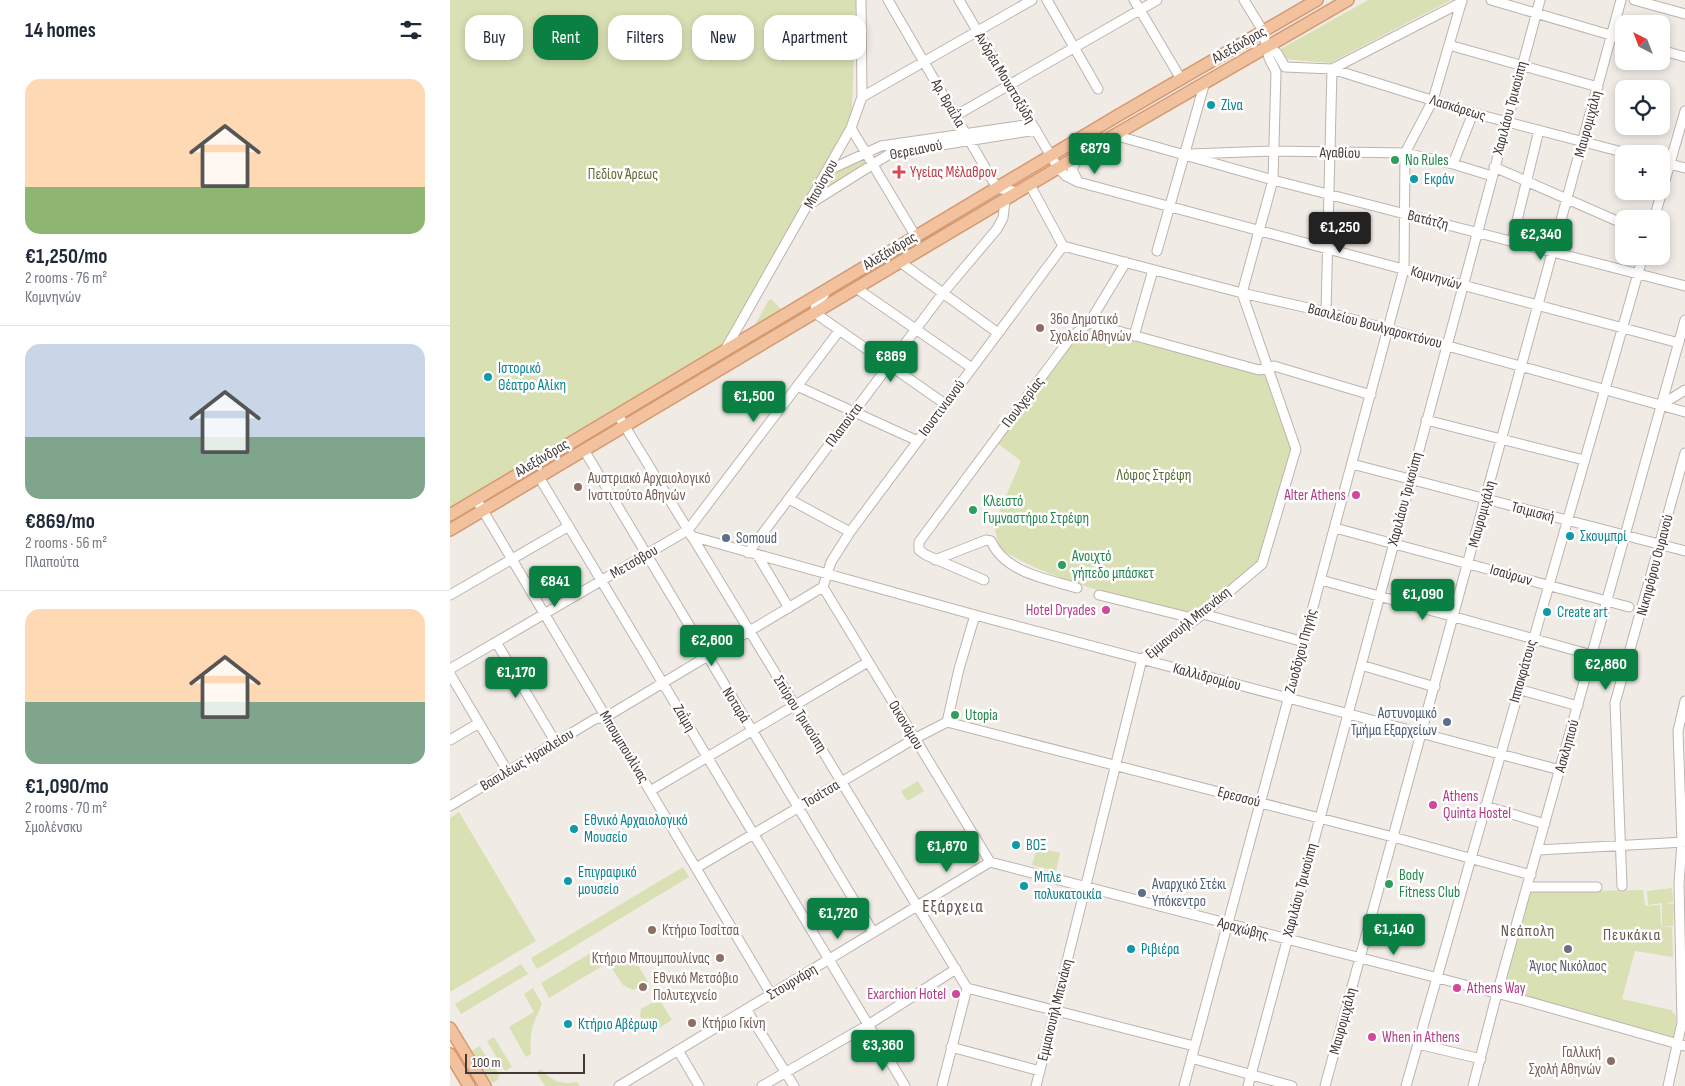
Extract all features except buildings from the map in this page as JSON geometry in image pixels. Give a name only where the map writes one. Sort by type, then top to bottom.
[{"type":"main road","name":"Αλεξάνδρας","points":[[450,515],[916,236],[1317,0]]},
{"type":"main road","name":"Αλεξάνδρας","points":[[450,530],[1058,168],[1348,0]]},
{"type":"main road","points":[[450,1028],[485,1086]]},
{"type":"main road","points":[[450,1054],[469,1086]]},
{"type":"street","name":"Μπούσγου","points":[[724,351],[852,128],[862,97],[861,0]]},
{"type":"street","name":"Ανδρέα Μουστοξύδη","points":[[959,0],[1051,156]]},
{"type":"street","points":[[862,97],[1032,0]]},
{"type":"street","points":[[1047,0],[1098,88]]},
{"type":"street","points":[[1134,0],[1181,79]]},
{"type":"street","points":[[955,116],[1157,0]]},
{"type":"street","points":[[1242,293],[1273,180],[1276,72],[1268,58],[1267,46],[1262,31],[1244,0]]},
{"type":"street","points":[[1491,0],[1615,37]]},
{"type":"street","name":"Χαριλάου Τρικούπη","points":[[1248,1086],[1476,232],[1540,0]]},
{"type":"street","name":"Μαυρομιχάλη","points":[[1325,1086],[1346,1015],[1359,959],[1454,618],[1621,0]]},
{"type":"street","points":[[1634,0],[1685,14]]},
{"type":"street","name":"Αρ. Βραΐλα","points":[[892,1],[924,62],[997,188]]},
{"type":"street","points":[[1405,154],[1433,100],[1462,1]]},
{"type":"street","points":[[1326,312],[1332,69],[1462,1]]},
{"type":"street","points":[[1450,45],[1598,87]]},
{"type":"street","points":[[1267,46],[1277,53],[1285,67],[1276,72]]},
{"type":"street","points":[[1670,53],[1685,58]]},
{"type":"street","name":"Λασκάρεως","points":[[1285,67],[1332,69],[1473,113],[1615,150]]},
{"type":"street","points":[[1157,251],[1205,82]]},
{"type":"street","points":[[1670,152],[1685,111]]},
{"type":"street","points":[[1453,164],[1473,113]]},
{"type":"street","name":"Θερειανού","points":[[810,204],[873,162],[896,151],[967,137],[1034,127]]},
{"type":"street","points":[[852,128],[916,236]]},
{"type":"street","points":[[1512,242],[1538,130]]},
{"type":"street","name":"Βατάτζη","points":[[1114,136],[1330,195],[1685,286]]},
{"type":"street","name":"Θερειανού","points":[[829,170],[866,151],[889,144],[967,137]]},
{"type":"street","name":"Αγαθίου","points":[[1185,155],[1274,151],[1405,154],[1453,164],[1492,176]]},
{"type":"street","name":"Ζωοδόχου Πηγής","points":[[1184,1086],[1404,269],[1405,154]]},
{"type":"street","name":"Κομνηνών","points":[[1051,156],[1058,168],[1066,176],[1078,182],[1679,343]]},
{"type":"street","points":[[1078,182],[1072,169],[1079,156]]},
{"type":"street","points":[[1670,164],[1685,168]]},
{"type":"street","points":[[1494,167],[1615,220]]},
{"type":"street","points":[[1030,185],[1063,246]]},
{"type":"street","points":[[997,188],[1018,192]]},
{"type":"street","name":"Πλαπούτα","points":[[748,553],[943,293],[997,228],[1003,218],[1005,200]]},
{"type":"street","name":"Βασιλείου Βουλγαροκτόνου","points":[[1063,246],[1242,293],[1326,312],[1388,331],[1685,412]]},
{"type":"street","name":"Ιουστινιανού","points":[[826,574],[850,532],[1063,246]]},
{"type":"street","points":[[900,262],[998,334]]},
{"type":"street","name":"Πουλχερίας","points":[[935,560],[919,550],[919,542],[1075,331],[1089,323],[1126,262]]},
{"type":"street","name":"Ιπποκράτους","points":[[1406,1086],[1518,688],[1640,265]]},
{"type":"street","points":[[1134,336],[1153,270]]},
{"type":"street","points":[[833,286],[816,302],[815,313],[945,404]]},
{"type":"street","points":[[856,288],[972,368]]},
{"type":"street","name":"Εμμανουήλ Μπενάκη","points":[[1036,1086],[1053,1010],[1142,660],[1262,564],[1296,449],[1242,293]]},
{"type":"street","name":"Ασκληπιού","points":[[1474,1086],[1497,994],[1532,875],[1685,320]]},
{"type":"street","points":[[1089,323],[1259,370],[1274,366],[1371,395]]},
{"type":"street","points":[[690,533],[839,331]]},
{"type":"street","points":[[797,386],[918,441]]},
{"type":"street","points":[[1662,405],[1685,390]]},
{"type":"street","name":"Σπύρου Τρικούπη","points":[[618,415],[967,988]]},
{"type":"street","points":[[1426,420],[1584,460]]},
{"type":"street","name":"Νοταρά","points":[[584,450],[872,932]]},
{"type":"street","name":"Νικηφόρου Ουρανού","points":[[1622,886],[1615,703],[1684,465],[1685,453]]},
{"type":"street","name":"Τσιμισκή","points":[[1352,464],[1685,551]]},
{"type":"street","name":"Ζαΐμη","points":[[539,477],[905,1086]]},
{"type":"street","name":"Μπουμπουλίνας","points":[[476,499],[771,994]]},
{"type":"street","points":[[789,499],[850,532]]},
{"type":"street","points":[[450,595],[569,526]]},
{"type":"street","name":"Ισαύρων","points":[[1335,528],[1629,607]]},
{"type":"street","name":"Καλλιδρομίου","points":[[690,533],[758,556],[1560,770]]},
{"type":"street","name":"Μετσόβου","points":[[450,669],[647,554],[690,533]]},
{"type":"street","points":[[935,560],[986,540],[991,541],[997,553],[1012,565],[1032,575],[1077,588]]},
{"type":"street","points":[[758,556],[789,608]]},
{"type":"street","points":[[935,560],[984,580]]},
{"type":"street","points":[[823,588],[826,574]]},
{"type":"street","points":[[1321,580],[1592,656]]},
{"type":"street","name":"Βασιλέως Ηρακλείου","points":[[450,806],[595,720],[606,717],[823,588]]},
{"type":"street","name":"Οικονόμου","points":[[823,588],[990,862]]},
{"type":"street","points":[[1098,595],[1199,616],[1304,642]]},
{"type":"street","points":[[947,722],[959,670],[975,615]]},
{"type":"street","points":[[496,642],[556,743]]},
{"type":"street","points":[[650,791],[868,662]]},
{"type":"street","points":[[1361,665],[1435,686]]},
{"type":"street","points":[[450,674],[508,772]]},
{"type":"street","points":[[1518,688],[1578,706]]},
{"type":"street","points":[[1684,1022],[1680,884],[1684,842],[1678,731],[1685,701]]},
{"type":"street","name":"Τοσίτσα","points":[[696,868],[914,739],[947,722]]},
{"type":"street","name":"Ερεσσού","points":[[947,722],[1393,837],[1532,875]]},
{"type":"street","points":[[450,740],[479,723]]},
{"type":"street","points":[[1485,806],[1546,824]]},
{"type":"street","points":[[1538,850],[1684,842]]},
{"type":"street","name":"Αραχώβης","points":[[990,862],[1086,885],[1227,925],[1497,994],[1681,1045]]},
{"type":"street","name":"Στουρνάρη","points":[[619,1086],[990,862]]},
{"type":"street","points":[[1528,887],[1597,887]]},
{"type":"street","points":[[762,1086],[868,1025],[956,969]]},
{"type":"street","points":[[942,1086],[967,988],[1194,1046]]},
{"type":"street","points":[[1668,1086],[1681,1045],[1685,1008]]},
{"type":"street","points":[[746,1009],[794,1086]]},
{"type":"street","points":[[1418,1044],[1481,1060]]},
{"type":"street","points":[[951,1047],[1040,1071]]},
{"type":"street","points":[[678,1050],[699,1086]]},
{"type":"street","points":[[1191,1058],[1292,1086]]},
{"type":"green space","name":"Πεδίον Άρεως","points":[[450,0],[856,0],[855,15],[764,15],[764,60],[854,60],[852,109],[847,131],[723,350],[450,511]]},
{"type":"green space","points":[[1368,0],[1451,0],[1330,63],[1284,59],[1279,50]]},
{"type":"green space","points":[[864,155],[869,163],[825,191],[836,170]]},
{"type":"green space","points":[[771,299],[785,313],[752,331],[768,301]]},
{"type":"green space","name":"Λόφος Στρέφη","points":[[1090,330],[1267,375],[1293,448],[1260,559],[1193,617],[1068,580],[1043,571],[999,548],[994,524],[1021,461],[997,443],[1070,343]]},
{"type":"green space","points":[[918,781],[924,791],[907,801],[901,791]]},
{"type":"green space","points":[[459,812],[536,941],[450,992],[450,818]]},
{"type":"green space","points":[[1037,847],[1060,853],[1056,871],[1032,865]]},
{"type":"green space","points":[[683,867],[689,877],[537,969],[531,958]]},
{"type":"green space","points":[[1672,888],[1673,902],[1665,903],[1674,904],[1673,926],[1662,926],[1662,903],[1648,905],[1647,891]]},
{"type":"green space","points":[[1643,890],[1645,906],[1660,905],[1661,926],[1672,927],[1673,957],[1635,951],[1622,999],[1671,1010],[1676,1016],[1675,1038],[1503,991],[1531,892]]},
{"type":"green space","points":[[594,951],[604,965],[549,998],[541,983]]},
{"type":"green space","points":[[632,955],[648,982],[633,990],[623,985],[611,967]]},
{"type":"green space","points":[[521,964],[528,974],[461,1014],[455,1004]]},
{"type":"green space","points":[[533,988],[542,1004],[532,1028],[531,1054],[526,1057],[509,1027],[534,1012],[524,994]]},
{"type":"green space","points":[[659,999],[672,1020],[651,1033],[640,1016],[641,1009]]},
{"type":"green space","points":[[494,1037],[512,1067],[505,1071],[487,1041]]},
{"type":"green space","points":[[479,1046],[499,1074],[498,1080],[492,1083],[472,1051]]},
{"type":"green space","points":[[541,1069],[549,1077],[557,1081],[566,1083],[577,1082],[580,1086],[545,1086],[536,1072]]},
{"type":"place","name":"Ζίνα","points":[[1211,105]]},
{"type":"place","name":"No Rules","points":[[1395,160]]},
{"type":"place","name":"Υγείας Μέλαθρον","points":[[899,172]]},
{"type":"place","name":"Εκράν","points":[[1414,179]]},
{"type":"place","name":"36ο Δημοτικό Σχολείο Αθηνών","points":[[1040,328]]},
{"type":"place","name":"Ιστορικό Θέατρο Αλίκη","points":[[488,377]]},
{"type":"place","name":"Αυστριακό Αρχαιολογικό Ινστιτούτο Αθηνών","points":[[578,487]]},
{"type":"place","name":"Alter Athens","points":[[1356,495]]},
{"type":"place","name":"Κλειστό Γυμναστήριο Στρέφη","points":[[973,510]]},
{"type":"place","name":"Σκουμπρί","points":[[1570,536]]},
{"type":"place","name":"Somoud","points":[[726,538]]},
{"type":"place","name":"Ανοιχτό γήπεδο μπάσκετ","points":[[1062,565]]},
{"type":"place","name":"Hotel Dryades","points":[[1106,610]]},
{"type":"place","name":"Create art","points":[[1547,612]]},
{"type":"place","name":"Utopia","points":[[955,715]]},
{"type":"place","name":"Αστυνομικό Τμήμα Εξαρχείων","points":[[1447,722]]},
{"type":"place","name":"Athens Quinta Hostel","points":[[1433,805]]},
{"type":"place","name":"Εθνικό Αρχαιολογικό Μουσείο","points":[[574,829]]},
{"type":"place","name":"ΒΟΞ","points":[[1016,845]]},
{"type":"place","name":"Επιγραφικό μουσείο","points":[[568,881]]},
{"type":"place","name":"Body Fitness Club","points":[[1389,884]]},
{"type":"place","name":"Μπλε πολυκατοικία","points":[[1024,886]]},
{"type":"place","name":"Αναρχικό Στέκι Υπόκεντρο","points":[[1142,893]]},
{"type":"place","name":"Κτήριο Τοσίτσα","points":[[652,930]]},
{"type":"place","name":"Ριβιέρα","points":[[1131,949]]},
{"type":"place","name":"Άγιος Νικόλαος","points":[[1568,949]]},
{"type":"place","name":"Κτήριο Μπουμπουλίνας","points":[[720,958]]},
{"type":"place","name":"Εθνικό Μετσόβιο Πολυτεχνείο","points":[[643,987]]},
{"type":"place","name":"Athens Way","points":[[1457,988]]},
{"type":"place","name":"Exarchion Hotel","points":[[956,994]]},
{"type":"place","name":"Κτήριο Γκίνη","points":[[692,1023]]},
{"type":"place","name":"Κτήριο Αβέρωφ","points":[[568,1024]]},
{"type":"place","name":"When in Athens","points":[[1372,1037]]},
{"type":"place","name":"Γαλλική Σχολή Αθηνών","points":[[1611,1061]]},
{"type":"district","name":"Εξάρχεια","points":[[953,906]]},
{"type":"district","name":"Νεάπολη","points":[[1528,931]]},
{"type":"district","name":"Πευκάκια","points":[[1632,935]]}]
